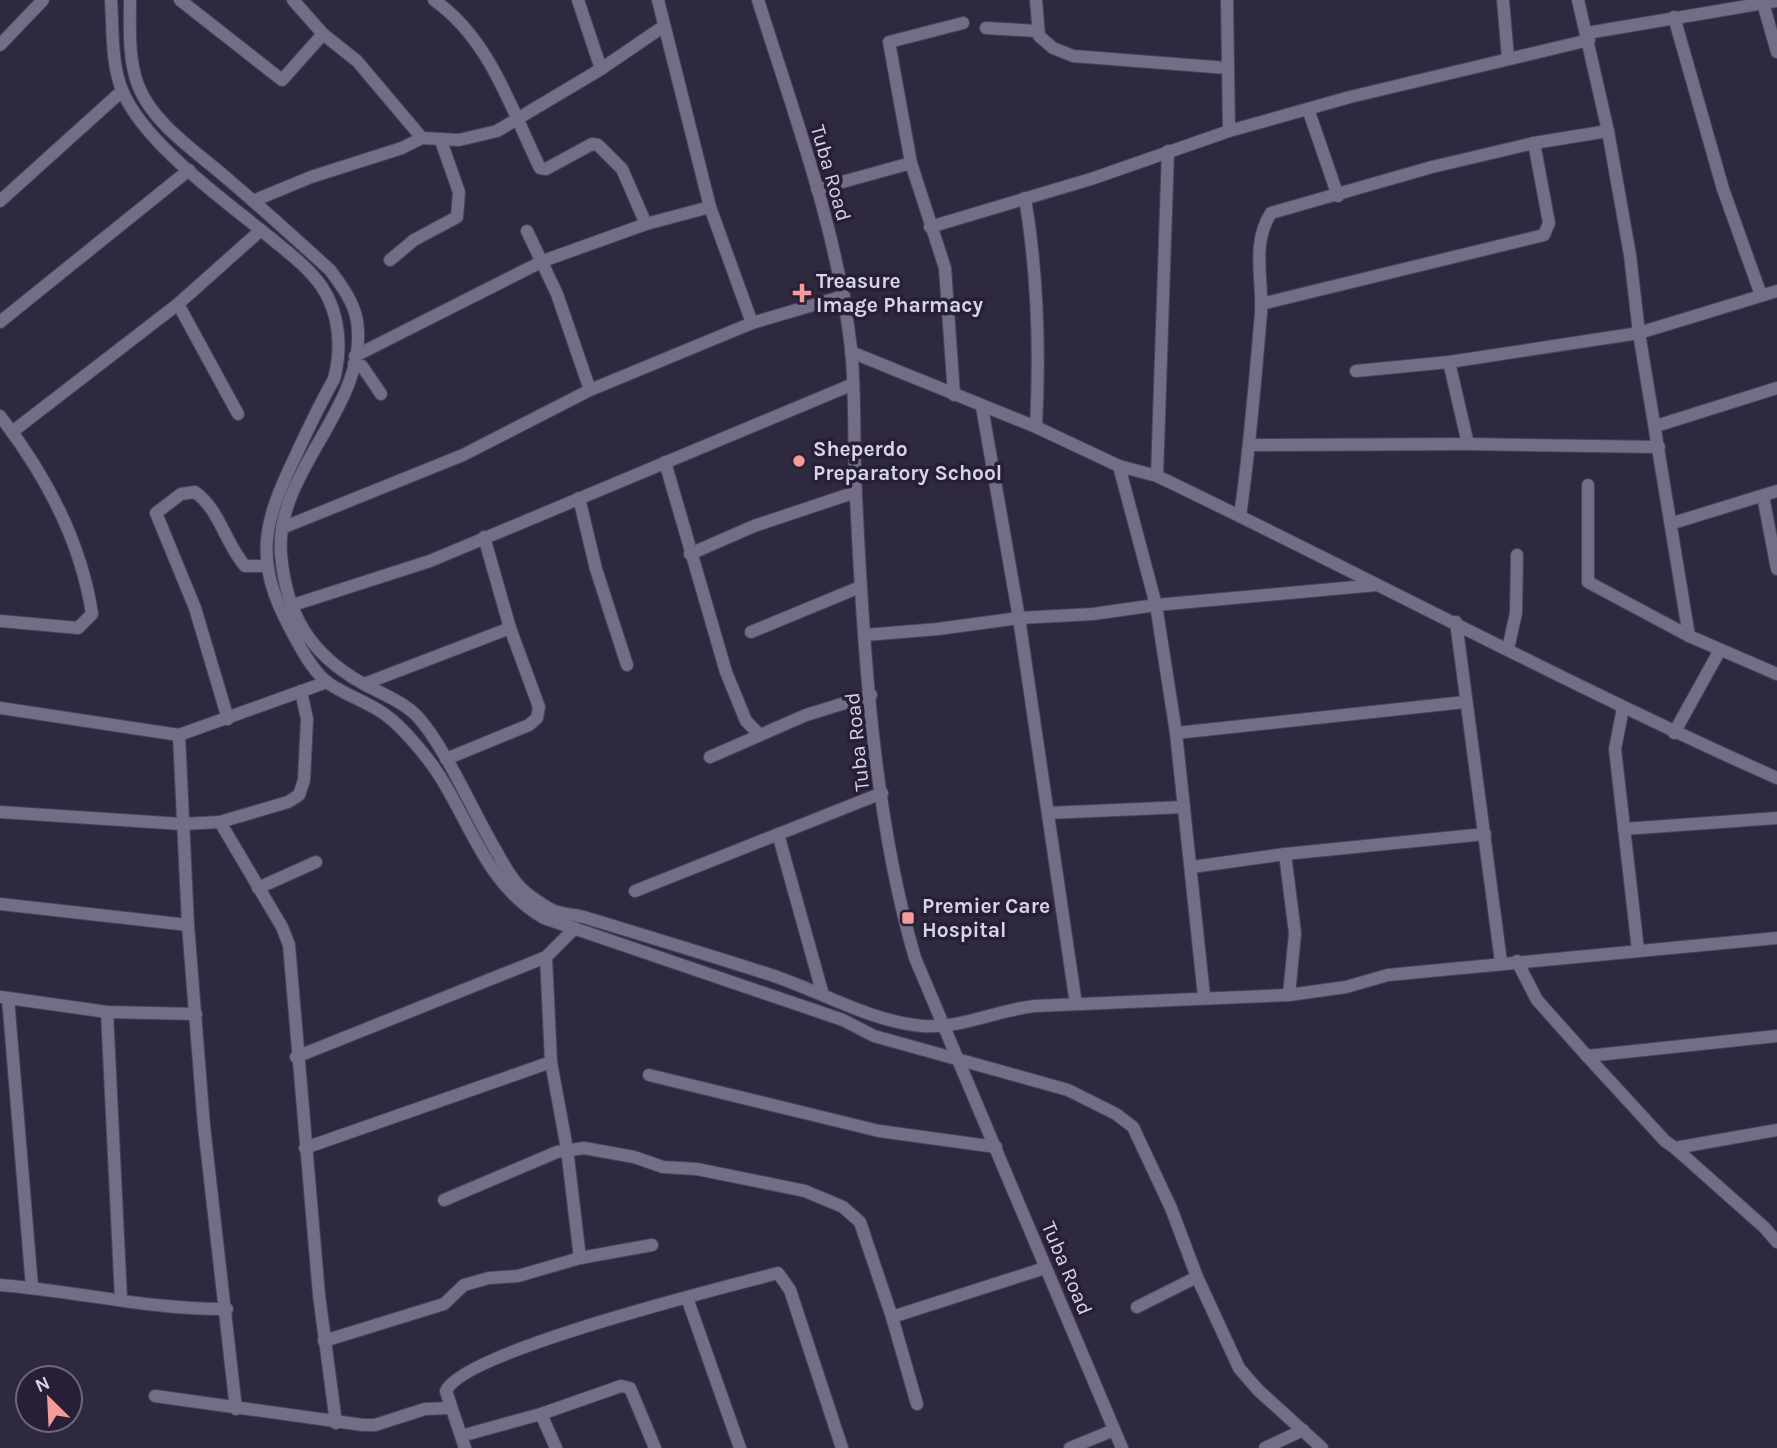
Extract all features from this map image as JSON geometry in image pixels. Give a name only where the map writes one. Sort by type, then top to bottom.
[{"type":"street","points":[[0,45],[43,0]]},
{"type":"street","points":[[111,0],[117,73],[122,91],[146,127],[189,170],[306,268],[323,289],[339,342],[334,379],[271,505],[265,549],[281,612],[299,645],[327,682],[385,714],[413,741],[437,771],[471,836],[506,890],[544,918],[842,1020],[874,1036],[1068,1090],[1116,1114],[1133,1127],[1171,1208],[1197,1277],[1239,1368],[1258,1390],[1322,1448]]},
{"type":"street","points":[[130,0],[132,57],[137,84],[145,99],[156,114],[330,270],[348,295],[357,321],[354,360],[317,450],[294,484],[284,509],[280,552],[293,606],[315,649],[338,670],[397,701],[417,716],[446,759],[518,886],[552,911],[585,917],[767,973],[904,1024],[944,1027],[1005,1009],[1204,996],[1289,995],[1346,987],[1388,975],[1500,962],[1777,938]]},
{"type":"street","points":[[180,0],[282,80],[323,34]]},
{"type":"street","points":[[293,0],[323,34],[357,61],[422,138]]},
{"type":"street","points":[[434,0],[464,25],[481,49],[543,169],[592,144],[605,149],[622,169],[646,225]]},
{"type":"street","points":[[578,0],[601,69]]},
{"type":"street","points":[[658,0],[710,207],[752,323]]},
{"type":"street","name":"Tuba Road","points":[[758,0],[817,189],[844,296],[851,352],[860,587],[882,793],[903,916],[915,958],[1122,1448]]},
{"type":"street","points":[[1036,0],[1037,31],[1044,42],[1073,56],[1227,68]]},
{"type":"street","points":[[1227,0],[1229,131]]},
{"type":"street","points":[[1503,0],[1508,58]]},
{"type":"street","points":[[1578,0],[1608,131],[1630,255],[1639,333],[1689,636]]},
{"type":"street","points":[[930,227],[1229,131],[1308,109],[1588,36],[1674,17],[1712,5],[1777,1]]},
{"type":"street","points":[[1763,3],[1777,52]]},
{"type":"street","points":[[1674,17],[1723,189],[1761,295]]},
{"type":"street","points":[[954,395],[945,268],[911,163],[889,42],[963,23]]},
{"type":"street","points":[[253,201],[310,177],[402,148],[422,138],[460,141],[497,131],[601,69],[664,26]]},
{"type":"street","points":[[986,28],[1037,31]]},
{"type":"street","points":[[0,201],[122,91]]},
{"type":"street","points":[[1308,109],[1338,196]]},
{"type":"street","points":[[1240,516],[1251,445],[1261,304],[1259,244],[1271,213],[1432,167],[1534,143],[1608,131]]},
{"type":"street","points":[[390,260],[414,240],[457,217],[459,192],[441,141]]},
{"type":"street","points":[[1261,304],[1544,235],[1549,223],[1534,143]]},
{"type":"street","points":[[1157,476],[1165,302],[1168,151]]},
{"type":"street","points":[[817,189],[911,163]]},
{"type":"street","points":[[0,322],[189,170]]},
{"type":"street","points":[[1025,198],[1038,290],[1040,361],[1036,427]]},
{"type":"street","points":[[354,360],[543,261],[646,225],[710,207]]},
{"type":"street","points":[[12,432],[178,304],[261,230]]},
{"type":"street","points":[[527,231],[543,261],[590,390]]},
{"type":"street","points":[[1356,371],[1449,362],[1639,333],[1777,291]]},
{"type":"street","points":[[282,528],[463,454],[590,390],[752,323],[844,296]]},
{"type":"street","points":[[178,304],[238,414]]},
{"type":"street","points":[[851,352],[1036,427],[1119,466],[1157,476],[1456,622],[1674,733],[1777,778]]},
{"type":"street","points":[[354,360],[362,366],[381,394]]},
{"type":"street","points":[[1449,362],[1468,444]]},
{"type":"street","points":[[293,606],[368,583],[851,386]]},
{"type":"street","points":[[1656,426],[1777,388]]},
{"type":"street","points":[[982,407],[1019,618],[1076,1004]]},
{"type":"street","points":[[0,416],[60,511],[80,555],[92,614],[78,628],[0,621]]},
{"type":"street","points":[[1251,445],[1659,447]]},
{"type":"street","points":[[665,462],[726,672],[746,721],[759,734]]},
{"type":"street","points":[[1119,466],[1156,605],[1176,733],[1204,996]]},
{"type":"street","points":[[1588,485],[1588,582],[1689,636],[1777,674]]},
{"type":"street","points":[[1672,523],[1777,491]]},
{"type":"street","points":[[229,719],[191,596],[178,561],[156,518],[158,510],[181,494],[195,492],[211,507],[245,566],[268,566]]},
{"type":"street","points":[[690,554],[754,526],[856,492]]},
{"type":"street","points":[[1763,496],[1777,569]]},
{"type":"street","points":[[579,498],[596,569],[627,665]]},
{"type":"street","points":[[446,759],[529,725],[537,718],[539,707],[510,628],[484,537]]},
{"type":"street","points":[[1508,649],[1516,612],[1517,555]]},
{"type":"street","points":[[865,635],[1377,585]]},
{"type":"street","points":[[751,632],[860,587]]},
{"type":"street","points":[[1456,622],[1500,962]]},
{"type":"street","points":[[364,684],[510,628]]},
{"type":"street","points":[[1674,733],[1720,650]]},
{"type":"street","points":[[0,708],[179,735],[327,682]]},
{"type":"street","points":[[0,812],[182,824],[220,822],[288,802],[299,795],[304,780],[307,719],[301,691]]},
{"type":"street","points":[[710,757],[759,734],[833,705],[871,695]]},
{"type":"street","points":[[1176,733],[1465,702]]},
{"type":"street","points":[[1623,708],[1615,749],[1638,950]]},
{"type":"street","points":[[179,735],[188,925],[204,1126],[227,1309],[236,1409]]},
{"type":"street","points":[[635,891],[882,793]]},
{"type":"street","points":[[1048,813],[1184,807]]},
{"type":"street","points":[[1624,830],[1777,818]]},
{"type":"street","points":[[220,822],[282,927],[289,945],[296,1057],[324,1341],[336,1423]]},
{"type":"street","points":[[778,834],[823,995]]},
{"type":"street","points":[[1192,867],[1285,854],[1485,834]]},
{"type":"street","points":[[1285,854],[1295,933],[1289,995]]},
{"type":"street","points":[[258,888],[316,862]]},
{"type":"street","points":[[0,904],[188,925]]},
{"type":"street","points":[[296,1057],[546,957],[575,928]]},
{"type":"street","points":[[546,957],[551,1062],[567,1149],[580,1258]]},
{"type":"street","points":[[1517,961],[1537,1000],[1665,1141],[1771,1226],[1777,1242]]},
{"type":"street","points":[[32,1287],[4,997],[107,1012],[196,1014]]},
{"type":"street","points":[[107,1012],[121,1299]]},
{"type":"street","points":[[1587,1055],[1777,1036]]},
{"type":"street","points":[[305,1148],[551,1062]]},
{"type":"street","points":[[649,1075],[879,1131],[996,1147]]},
{"type":"street","points":[[1675,1148],[1777,1130]]},
{"type":"street","points":[[444,1200],[567,1149],[608,1151],[663,1167],[697,1169],[805,1191],[843,1208],[860,1222],[892,1317],[917,1404]]},
{"type":"street","points":[[324,1341],[444,1304],[464,1285],[489,1278],[518,1276],[580,1258],[652,1245]]},
{"type":"street","points":[[892,1317],[1045,1268]]},
{"type":"street","points":[[655,1448],[630,1388],[621,1386],[463,1442],[446,1391],[452,1383],[494,1360],[540,1341],[778,1273],[784,1279],[842,1448]]},
{"type":"street","points":[[1137,1307],[1197,1277]]},
{"type":"street","points":[[0,1285],[121,1299],[176,1309],[227,1309]]},
{"type":"street","points":[[687,1298],[740,1448]]},
{"type":"street","points":[[155,1396],[236,1409],[267,1410],[336,1423],[375,1425],[425,1409],[450,1408]]},
{"type":"street","points":[[541,1414],[556,1448]]},
{"type":"street","points":[[1070,1448],[1114,1430]]},
{"type":"street","points":[[1265,1448],[1303,1430]]},
{"type":"place","name":"Treasure Image Pharmacy","points":[[802,293]]},
{"type":"place","name":"Sheperdo Preparatory School","points":[[799,461]]},
{"type":"place","name":"Premier Care Hospital","points":[[908,918]]}]
